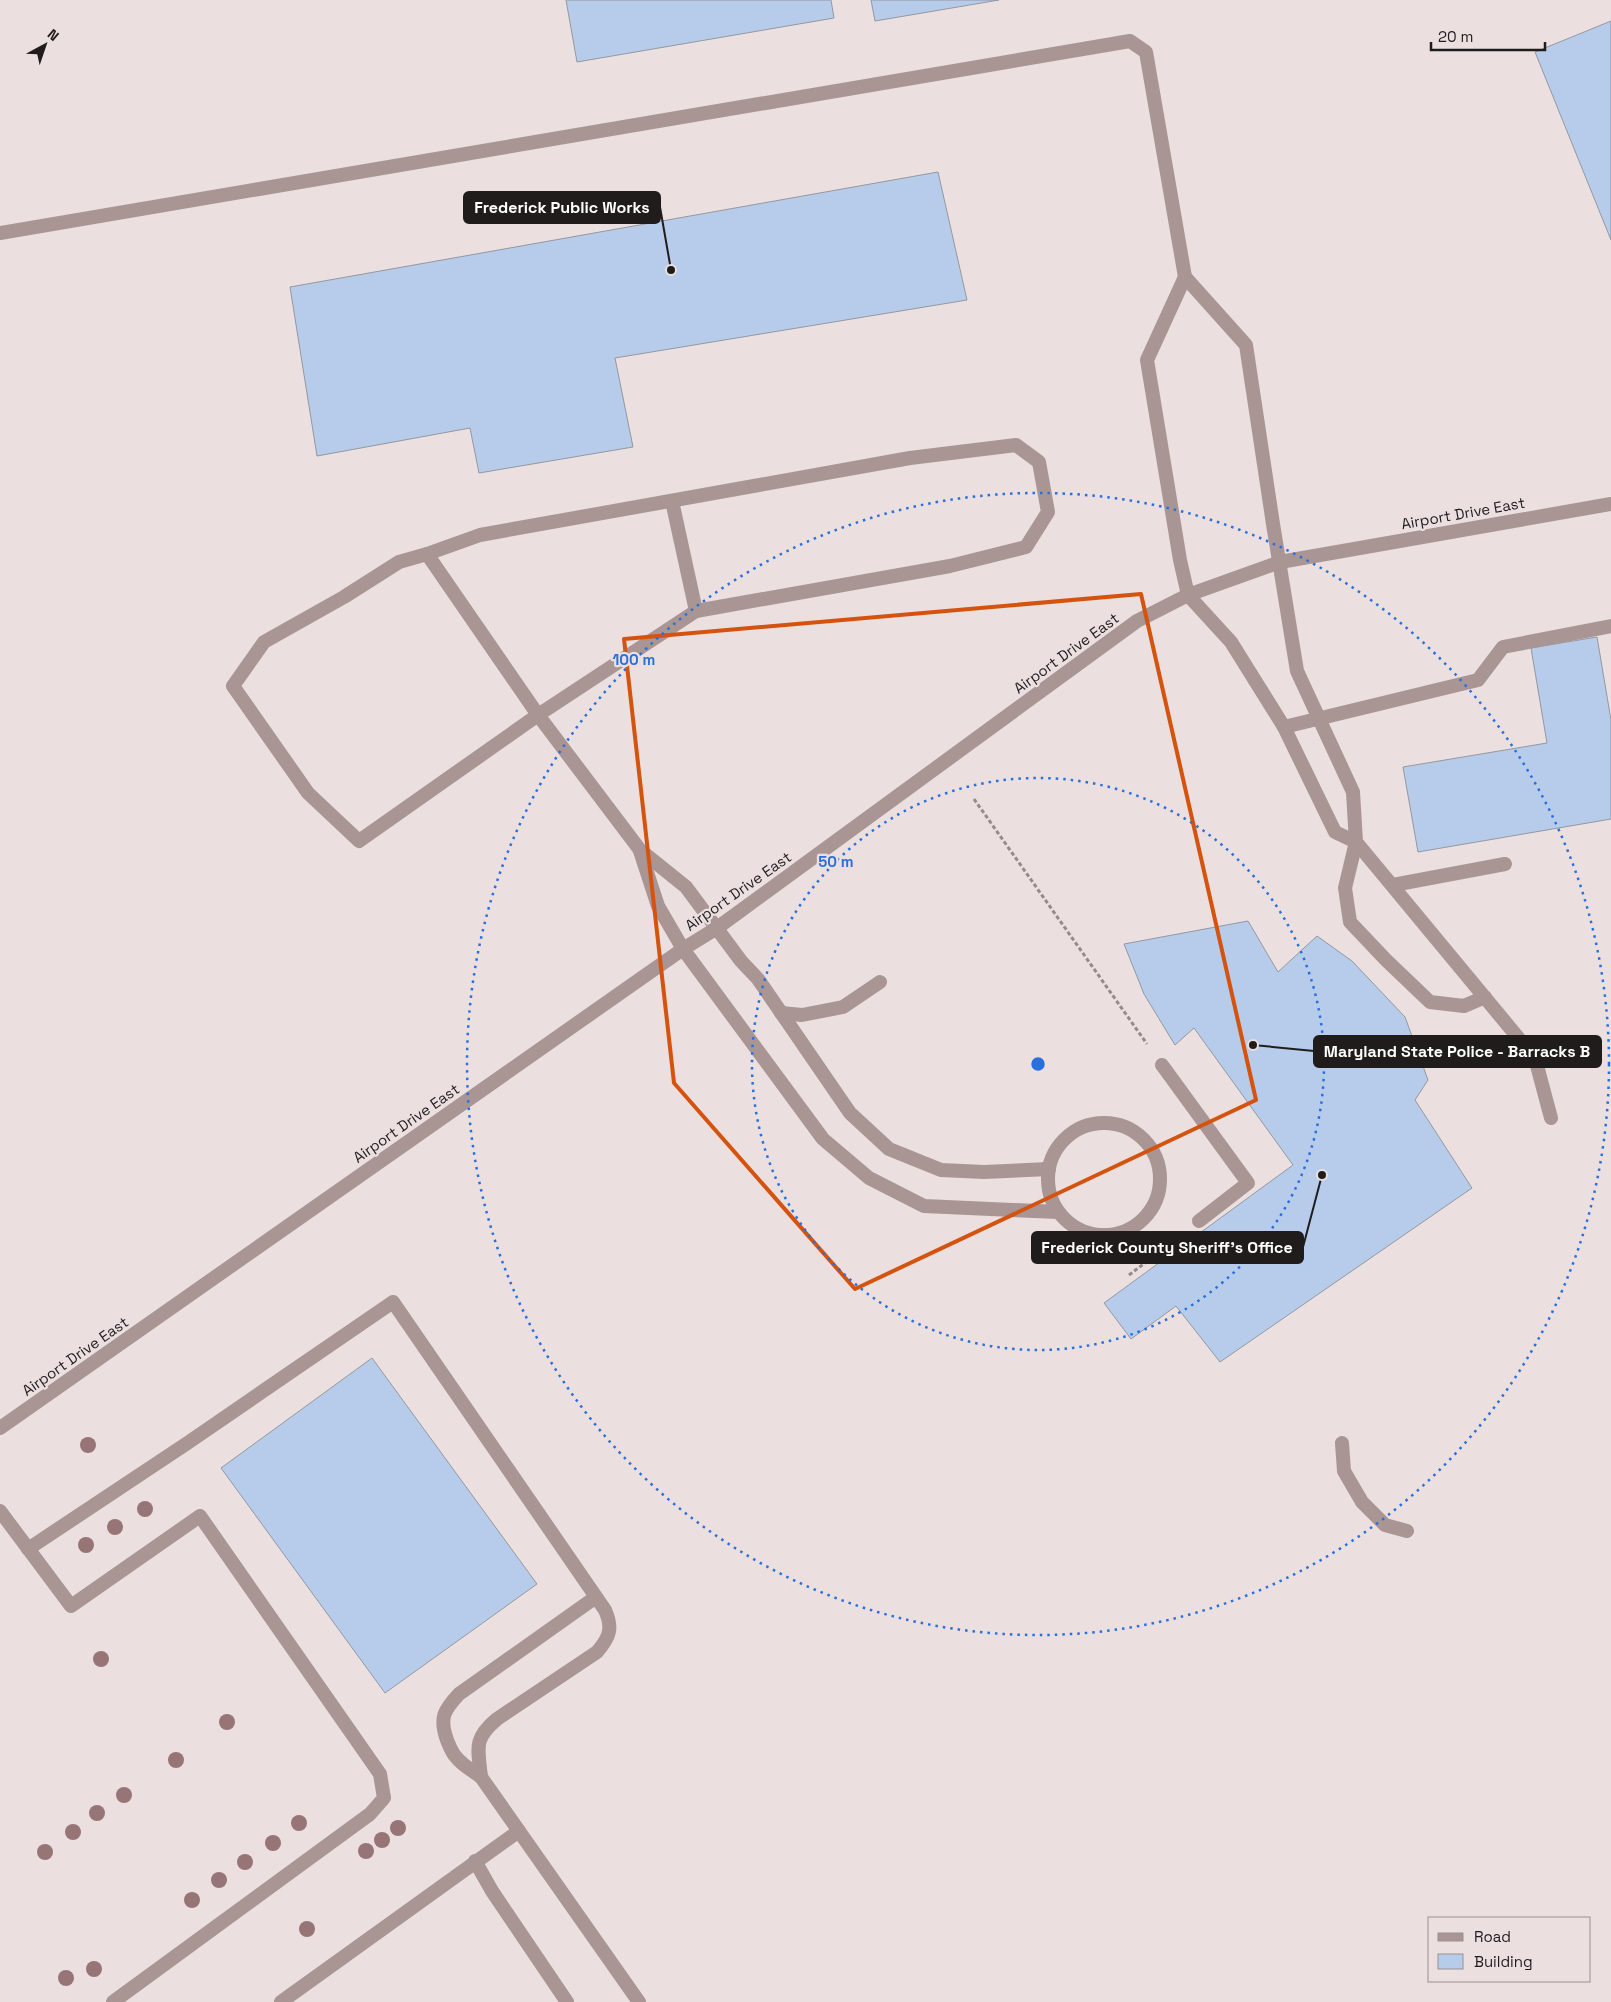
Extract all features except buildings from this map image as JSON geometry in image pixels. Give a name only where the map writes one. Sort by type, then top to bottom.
[{"type":"street","points":[[0,233],[1130,41],[1146,52],[1185,277],[1246,345],[1272,524],[1280,562],[1297,671],[1353,792],[1356,842],[1344,888],[1350,922],[1430,1002],[1464,1006],[1486,997]]},
{"type":"street","points":[[1185,277],[1147,360],[1180,560],[1188,595],[1231,642],[1284,727],[1335,832],[1356,842],[1535,1058],[1551,1118]]},
{"type":"street","points":[[1016,445],[1039,462],[1048,512],[1026,547],[950,566],[696,611],[538,715],[359,841],[308,793],[233,686],[264,642],[344,597],[399,562],[428,554],[480,535],[672,501],[910,458],[1016,445]]},
{"type":"street","points":[[672,501],[696,611]]},
{"type":"street","name":"Airport Drive East","points":[[0,1428],[684,949],[717,928],[1137,621],[1188,595],[1280,562],[1611,504]]},
{"type":"street","points":[[428,554],[538,715],[640,850],[686,887],[741,961],[758,979],[850,1113],[889,1150],[941,1170],[984,1172],[1049,1169]]},
{"type":"street","points":[[1284,727],[1478,680],[1503,647],[1611,626]]},
{"type":"street","points":[[640,850],[658,906],[684,949],[823,1139],[869,1178],[924,1206],[1058,1212]]},
{"type":"street","points":[[1393,885],[1505,864]]},
{"type":"street","points":[[781,1013],[802,1016],[843,1008],[880,982]]},
{"type":"street","points":[[1162,1065],[1248,1183],[1200,1222]]},
{"type":"street","points":[[1109,1123],[1125,1127],[1140,1136],[1152,1149],[1159,1164],[1161,1182],[1158,1199],[1149,1214],[1137,1226],[1121,1234],[1104,1237],[1086,1234],[1071,1225],[1058,1212],[1051,1199],[1047,1184],[1049,1169],[1054,1153],[1063,1140],[1076,1130],[1092,1124],[1109,1123]]},
{"type":"street","points":[[28,1549],[186,1444],[393,1302],[605,1610],[610,1621],[608,1640],[597,1652],[497,1718],[483,1731],[478,1747],[481,1777]]},
{"type":"street","points":[[1342,1443],[1344,1471],[1362,1502],[1385,1525],[1407,1531]]},
{"type":"street","points":[[0,1511],[71,1606],[200,1516],[380,1774],[384,1798],[370,1814],[116,2001]]},
{"type":"street","points":[[596,1598],[459,1694],[448,1706],[443,1718],[443,1729],[456,1758],[481,1777],[639,2002]]},
{"type":"street","points":[[281,2002],[518,1831]]},
{"type":"street","points":[[475,1861],[492,1891],[567,2002]]},
{"type":"path","points":[[974,799],[1162,1065]]},
{"type":"path","points":[[1128,1275],[1200,1222]]},
{"type":"highlighted area","points":[[1141,594],[1256,1100],[855,1289],[674,1083],[624,639]]},
{"type":"place","name":"Frederick Public Works","points":[[671,270]]},
{"type":"place","name":"Maryland State Police - Barracks B","points":[[1253,1045]]},
{"type":"place","name":"Frederick County Sheriff's Office","points":[[1322,1175]]}]
